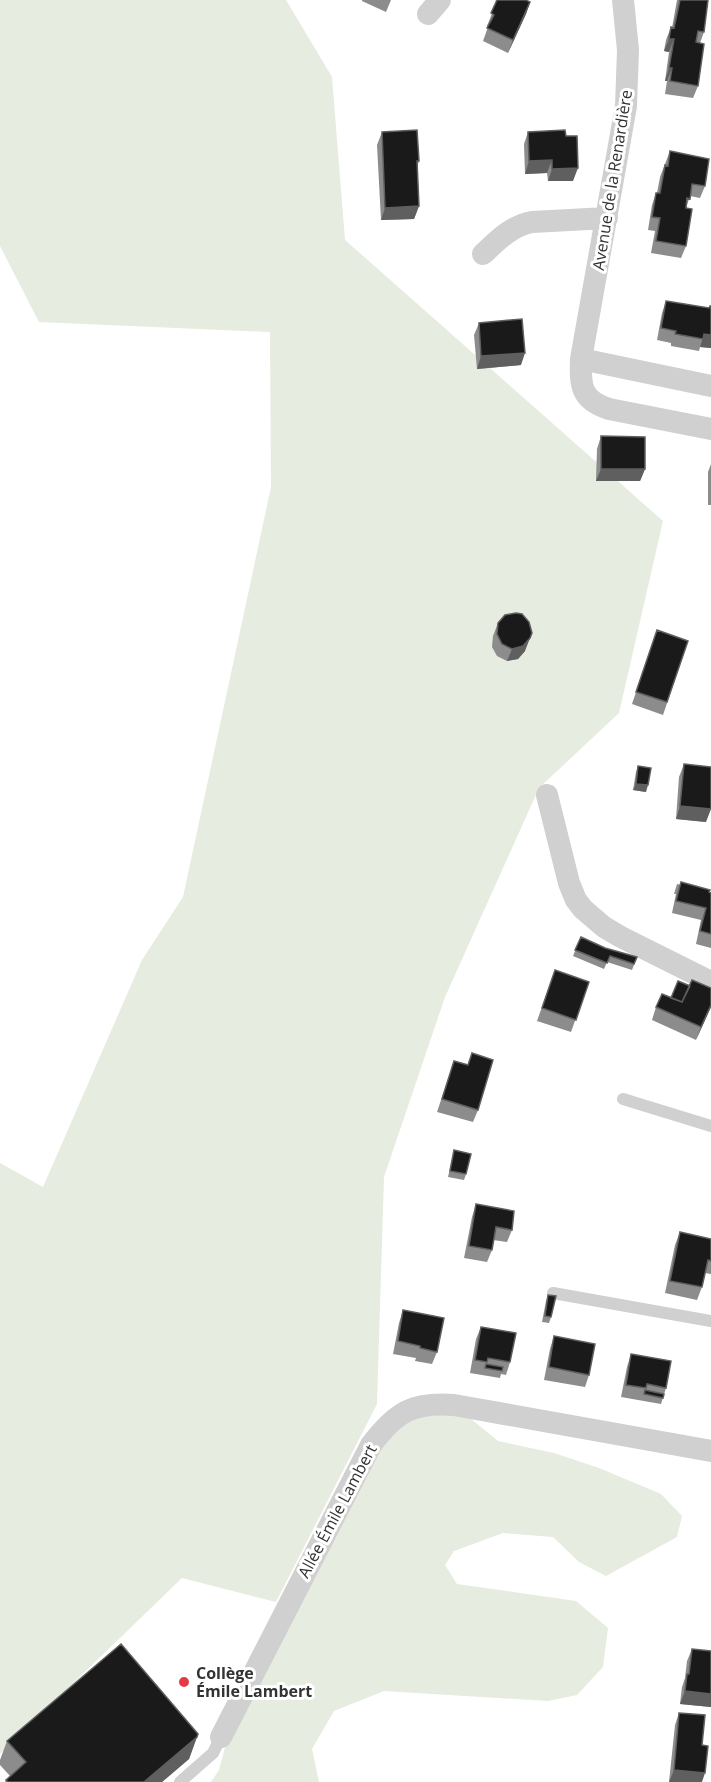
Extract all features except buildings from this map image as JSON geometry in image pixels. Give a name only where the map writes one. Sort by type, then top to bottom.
[{"type":"street","name":"Avenue de la Renardière","points":[[623,0],[628,50],[626,106],[581,359],[582,389],[596,405],[711,429]]},
{"type":"street","points":[[483,254],[502,236],[522,223],[607,218]]},
{"type":"street","points":[[581,359],[711,386]]},
{"type":"street","points":[[547,795],[569,883],[576,900],[583,909],[604,927],[621,937],[711,982]]},
{"type":"street","name":"Allée Émile Lambert","points":[[221,1737],[371,1445],[380,1432],[403,1412],[419,1406],[454,1405],[711,1451]]},
{"type":"lane","points":[[623,1099],[711,1126]]},
{"type":"lane","points":[[553,1293],[711,1320]]},
{"type":"lane","points":[[180,1782],[213,1753],[221,1737]]},
{"type":"shaded area","points":[[0,0],[286,0],[332,77],[345,240],[663,521],[619,713],[539,788],[445,997],[384,1177],[377,1404],[276,1602],[182,1578],[0,1754],[0,1163],[43,1187],[142,960],[183,897],[271,487],[270,332],[39,322],[0,246]]},
{"type":"shaded area","points":[[454,1405],[498,1441],[554,1453],[599,1468],[661,1494],[682,1516],[677,1537],[606,1576],[579,1562],[553,1537],[503,1533],[454,1551],[445,1565],[457,1584],[576,1601],[608,1628],[603,1667],[577,1695],[548,1701],[384,1691],[334,1711],[312,1749],[319,1782],[211,1782],[219,1770],[235,1710],[380,1432]]},
{"type":"place","name":"Collège Émile Lambert","points":[[184,1682]]}]
